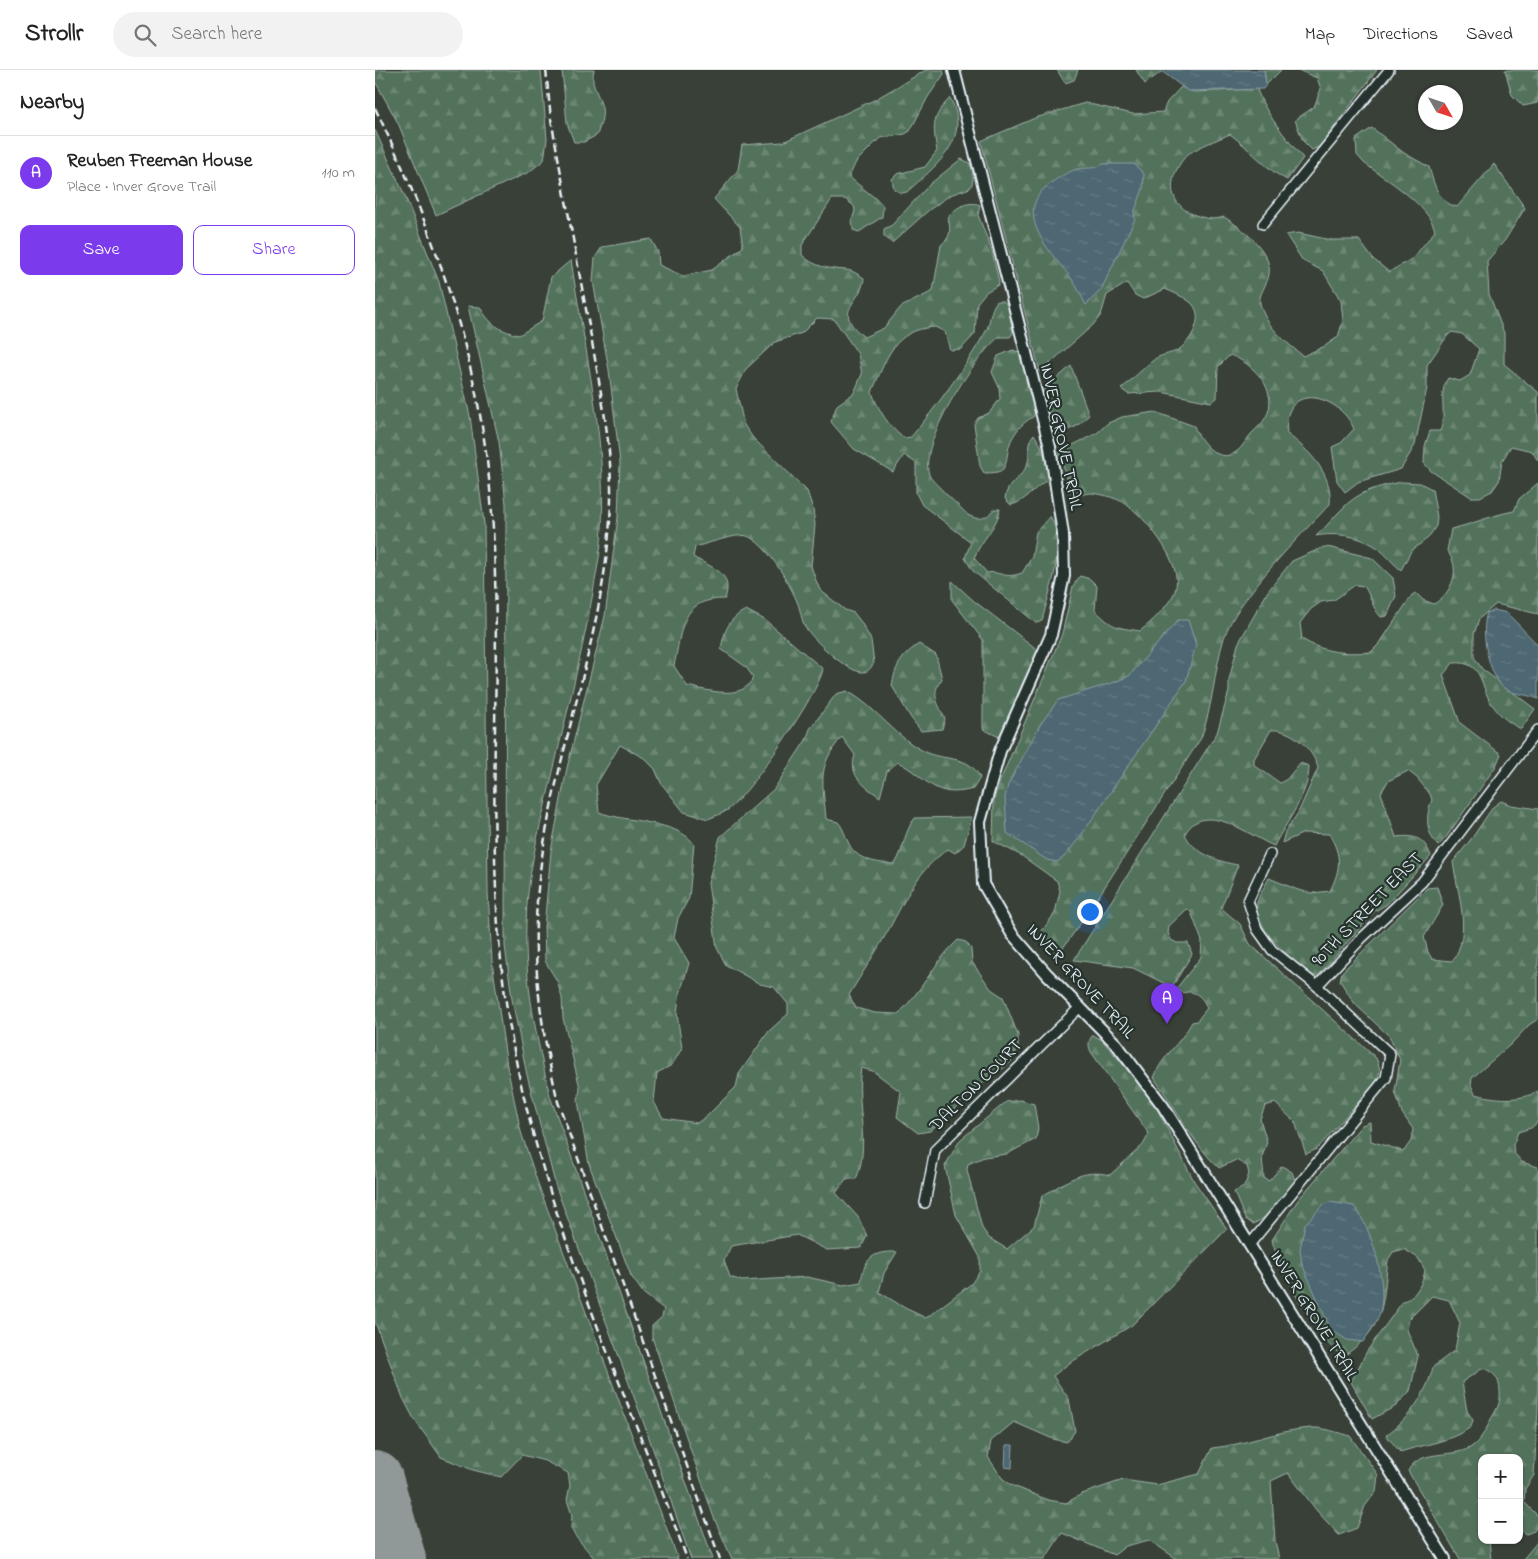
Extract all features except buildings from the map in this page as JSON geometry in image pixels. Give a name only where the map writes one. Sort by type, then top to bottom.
[{"type":"street","name":"INVER GROVE TRAIL","points":[[954,70],[1049,447],[1063,534],[1064,576],[1051,635],[1000,751],[980,822],[983,884],[1012,934],[1117,1045],[1143,1079],[1250,1244],[1445,1559]]},
{"type":"street","points":[[1263,224],[1389,70]]},
{"type":"street","name":"90TH STREET EAST","points":[[1250,1244],[1386,1078],[1390,1054],[1317,986],[1363,937],[1422,882],[1538,730]]},
{"type":"street","points":[[1270,854],[1248,901],[1257,929],[1272,950],[1317,986]]},
{"type":"street","name":"DALTON COURT","points":[[925,1202],[935,1150],[1080,1007]]},
{"type":"green space","points":[[375,70],[541,70],[547,139],[544,160],[529,172],[436,215],[398,123],[375,81]]},
{"type":"green space","points":[[562,70],[594,70],[593,84],[602,108],[601,124],[597,135],[584,142],[574,142],[567,123]]},
{"type":"green space","points":[[926,70],[943,70],[944,74],[928,97],[910,131],[905,134],[880,138],[856,162],[849,177],[880,202],[883,206],[882,217],[859,232],[853,230],[854,206],[845,199],[832,199],[802,245],[802,255],[817,265],[851,271],[864,278],[862,287],[851,307],[849,320],[864,337],[884,328],[901,307],[933,291],[941,245],[947,239],[949,233],[948,218],[950,214],[966,204],[980,205],[978,215],[992,251],[999,282],[998,285],[986,292],[977,303],[975,334],[961,349],[950,350],[945,332],[935,327],[921,329],[909,334],[893,348],[872,392],[877,405],[889,424],[904,438],[911,437],[931,413],[977,347],[987,329],[997,301],[1003,301],[1008,305],[1013,333],[1010,337],[999,337],[976,363],[963,382],[939,425],[931,445],[928,463],[930,477],[968,515],[983,518],[994,509],[1000,509],[993,527],[974,558],[987,573],[1011,576],[1022,573],[1032,557],[1036,532],[1050,516],[1055,528],[1057,554],[1042,621],[1036,623],[973,571],[965,558],[971,542],[922,505],[916,493],[916,463],[904,455],[893,472],[854,449],[831,422],[837,405],[854,393],[862,374],[858,354],[834,319],[817,318],[802,333],[775,342],[746,369],[736,389],[744,425],[753,438],[807,491],[813,509],[815,525],[811,566],[815,578],[820,590],[845,610],[854,613],[861,622],[871,640],[874,663],[867,671],[856,671],[839,661],[822,646],[804,625],[797,602],[782,573],[769,554],[754,540],[743,535],[695,547],[693,557],[719,572],[724,577],[727,590],[725,599],[710,600],[699,604],[691,610],[686,619],[674,666],[687,686],[714,692],[734,692],[742,690],[749,685],[753,677],[746,667],[721,649],[724,636],[731,621],[746,610],[765,620],[823,669],[809,699],[782,742],[739,800],[724,812],[708,819],[684,812],[661,783],[655,769],[644,758],[620,745],[596,785],[599,812],[676,830],[694,844],[689,898],[678,918],[674,938],[689,963],[679,997],[677,1014],[682,1048],[672,1065],[657,1073],[654,1102],[663,1118],[697,1123],[707,1116],[736,1087],[739,1074],[769,1031],[788,1014],[788,1004],[774,987],[760,984],[726,965],[717,948],[708,883],[720,837],[774,789],[806,740],[810,729],[836,694],[847,691],[858,698],[906,740],[927,753],[964,762],[970,766],[980,778],[973,789],[949,792],[932,786],[898,762],[887,771],[880,797],[859,780],[854,769],[855,755],[842,737],[828,757],[823,775],[826,819],[838,822],[853,850],[863,858],[875,862],[895,864],[908,829],[915,818],[972,817],[964,845],[955,853],[948,849],[921,875],[849,995],[856,1008],[875,1013],[898,1014],[958,940],[966,942],[971,949],[972,962],[991,989],[1003,997],[1018,1035],[1018,1049],[1010,1063],[979,1086],[930,1131],[918,1133],[897,1117],[901,1092],[873,1071],[861,1068],[860,1096],[863,1139],[860,1166],[856,1179],[846,1179],[836,1193],[858,1217],[867,1236],[861,1248],[827,1250],[797,1235],[731,1246],[724,1260],[730,1277],[742,1281],[807,1277],[843,1285],[861,1282],[867,1262],[871,1258],[882,1253],[897,1252],[884,1273],[879,1292],[926,1318],[971,1284],[980,1271],[980,1257],[956,1215],[945,1166],[960,1140],[1006,1102],[1020,1100],[1034,1104],[1038,1128],[1036,1139],[1007,1154],[984,1157],[968,1164],[967,1170],[982,1228],[989,1238],[1007,1249],[1034,1226],[1042,1196],[1067,1181],[1082,1175],[1100,1173],[1110,1175],[1143,1145],[1149,1134],[1091,1052],[1089,1043],[1093,1035],[1102,1040],[1151,1097],[1194,1181],[1227,1229],[1132,1325],[1068,1364],[1053,1376],[1069,1399],[1075,1431],[1067,1442],[1053,1439],[1014,1422],[991,1441],[988,1457],[1002,1478],[1011,1485],[1048,1500],[1066,1503],[1082,1494],[1123,1480],[1157,1485],[1199,1474],[1212,1448],[1298,1429],[1325,1429],[1350,1436],[1378,1475],[1376,1492],[1365,1506],[1357,1528],[1339,1535],[1317,1511],[1288,1473],[1271,1481],[1275,1541],[1279,1559],[1177,1559],[1149,1540],[1126,1546],[1114,1555],[1062,1533],[1045,1559],[732,1559],[714,1518],[652,1337],[652,1326],[662,1317],[664,1309],[644,1294],[631,1276],[589,1164],[578,1101],[580,1088],[563,1018],[562,998],[557,981],[545,961],[544,927],[551,851],[567,768],[605,616],[618,517],[620,463],[609,370],[593,281],[595,258],[602,247],[651,239],[658,252],[659,265],[683,276],[712,270],[743,247],[740,227],[714,199],[738,170],[742,145],[783,142],[874,100]]},
{"type":"green space","points":[[1057,70],[1078,70],[1074,80],[1065,83]]},
{"type":"green space","points":[[1136,70],[1160,70],[1161,72],[1145,84]]},
{"type":"green space","points":[[1264,70],[1281,70],[1266,85]]},
{"type":"green space","points":[[1298,70],[1377,70],[1319,147],[1312,150],[1303,141],[1295,120],[1314,107],[1321,89],[1317,78]]},
{"type":"green space","points":[[1505,70],[1538,70],[1538,103],[1523,106],[1512,95]]},
{"type":"green space","points":[[1181,87],[1194,92],[1257,89],[1270,116],[1303,158],[1287,180],[1273,171],[1230,134],[1199,148],[1185,157],[1175,175],[1173,191],[1175,199],[1180,206],[1188,212],[1208,218],[1217,219],[1224,217],[1239,227],[1261,249],[1269,266],[1268,278],[1260,300],[1266,319],[1277,333],[1303,356],[1325,346],[1338,337],[1343,320],[1341,301],[1323,271],[1303,261],[1286,235],[1298,233],[1331,240],[1359,240],[1373,259],[1389,272],[1413,258],[1435,231],[1431,221],[1416,202],[1364,163],[1357,155],[1356,139],[1372,128],[1404,153],[1429,167],[1441,197],[1457,207],[1494,164],[1525,208],[1505,240],[1487,261],[1489,294],[1504,333],[1504,364],[1538,392],[1538,461],[1532,451],[1511,446],[1502,461],[1499,481],[1492,491],[1480,497],[1471,497],[1431,471],[1424,463],[1425,446],[1430,431],[1440,431],[1442,424],[1445,384],[1448,378],[1460,381],[1470,375],[1479,349],[1462,334],[1452,332],[1448,335],[1427,365],[1427,388],[1415,445],[1401,469],[1358,482],[1345,492],[1337,481],[1332,447],[1341,443],[1354,429],[1347,417],[1336,407],[1325,401],[1313,398],[1302,399],[1293,405],[1288,417],[1287,434],[1311,455],[1324,473],[1330,493],[1330,504],[1255,587],[1231,622],[1224,638],[1201,738],[1084,919],[1057,956],[1042,931],[1055,913],[1060,891],[1057,881],[1022,856],[993,841],[994,800],[998,786],[1062,634],[1073,586],[1080,576],[1090,579],[1097,586],[1095,610],[1101,616],[1115,626],[1140,631],[1165,607],[1173,596],[1176,581],[1170,557],[1163,545],[1155,533],[1130,507],[1117,499],[1091,493],[1073,498],[1059,452],[1097,433],[1108,423],[1122,417],[1155,412],[1194,426],[1200,438],[1210,449],[1216,453],[1229,455],[1240,448],[1265,419],[1270,397],[1262,379],[1255,371],[1247,364],[1230,355],[1218,367],[1217,398],[1211,402],[1161,392],[1128,394],[1121,389],[1156,358],[1176,351],[1183,346],[1192,334],[1197,320],[1194,306],[1180,296],[1165,289],[1143,299],[1135,295],[1127,283],[1107,295],[1101,315],[1093,325],[1040,372],[981,141],[1035,118],[1085,103],[1133,114],[1163,112],[1167,102]]},
{"type":"green space","points":[[950,98],[956,113],[957,127],[954,140],[939,162],[928,173],[907,192],[901,193],[894,189],[892,179],[897,174],[925,167],[937,151],[934,129],[936,117]]},
{"type":"green space","points":[[375,130],[405,196],[439,282],[470,416],[484,523],[488,892],[492,961],[507,1066],[521,1132],[537,1181],[678,1559],[595,1559],[575,1536],[571,1528],[572,1515],[567,1500],[570,1486],[568,1473],[545,1461],[522,1455],[501,1477],[473,1470],[441,1457],[414,1419],[403,1398],[375,1322]]},
{"type":"green space","points":[[961,159],[970,163],[971,166],[973,179],[970,188],[950,195],[929,210],[892,243],[884,236],[884,229],[892,225],[930,184]]},
{"type":"green space","points":[[571,260],[599,436],[603,507],[601,543],[582,647],[533,858],[526,923],[529,988],[536,1032],[550,1096],[713,1559],[691,1559],[647,1432],[556,1187],[527,1075],[512,999],[505,946],[506,504],[499,442],[468,306],[480,307],[487,318],[496,326],[519,335],[542,321],[551,277]]},
{"type":"green space","points":[[1013,350],[1019,352],[1035,412],[1033,417],[1024,423],[1014,436],[1009,446],[1003,469],[997,472],[984,473],[980,466],[974,424],[978,418],[989,413],[1000,399],[999,387],[992,372],[998,356]]},
{"type":"green space","points":[[1071,366],[1089,415],[1077,426],[1059,434],[1044,397],[1044,390]]},
{"type":"green space","points":[[1034,434],[1043,449],[1049,479],[1021,501],[1011,505],[1005,499],[1006,494],[1027,465],[1029,442]]},
{"type":"green space","points":[[1402,482],[1420,483],[1432,489],[1437,517],[1436,526],[1428,538],[1411,551],[1401,570],[1379,549],[1365,541],[1340,535],[1316,536],[1339,511],[1356,497],[1378,488]]},
{"type":"green space","points":[[1538,483],[1538,614],[1496,604],[1479,619],[1474,634],[1474,657],[1482,669],[1535,709],[1521,729],[1506,720],[1497,711],[1489,700],[1477,671],[1471,666],[1464,663],[1453,663],[1443,675],[1460,723],[1501,754],[1496,766],[1438,846],[1431,836],[1428,824],[1428,812],[1432,800],[1430,794],[1417,778],[1408,771],[1388,781],[1381,793],[1396,837],[1408,836],[1422,841],[1431,856],[1387,904],[1375,911],[1316,978],[1298,964],[1268,935],[1257,913],[1258,900],[1269,878],[1298,890],[1312,893],[1330,891],[1338,869],[1338,856],[1329,834],[1304,833],[1282,843],[1285,832],[1298,813],[1318,768],[1306,747],[1286,732],[1271,730],[1254,759],[1254,765],[1280,783],[1287,779],[1300,763],[1309,766],[1308,777],[1301,798],[1274,846],[1228,823],[1215,820],[1204,819],[1193,824],[1185,834],[1194,846],[1207,856],[1238,865],[1221,908],[1240,924],[1250,944],[1376,1058],[1379,1068],[1379,1074],[1374,1084],[1317,1149],[1306,1154],[1295,1122],[1275,1103],[1265,1106],[1260,1119],[1267,1142],[1262,1157],[1264,1178],[1269,1181],[1282,1166],[1292,1172],[1295,1180],[1288,1193],[1278,1205],[1253,1224],[1245,1219],[1234,1192],[1244,1187],[1249,1174],[1247,1166],[1236,1160],[1219,1168],[1192,1136],[1154,1078],[1161,1064],[1192,1022],[1197,1021],[1207,1008],[1198,995],[1191,992],[1183,993],[1176,989],[1201,957],[1202,941],[1191,912],[1187,909],[1169,926],[1168,933],[1171,940],[1177,943],[1188,943],[1192,954],[1172,987],[1133,968],[1074,960],[1217,733],[1229,691],[1229,680],[1238,644],[1268,591],[1292,561],[1324,547],[1332,548],[1372,558],[1393,578],[1396,596],[1387,616],[1381,617],[1364,586],[1355,585],[1334,600],[1321,602],[1311,609],[1300,623],[1302,639],[1310,644],[1335,652],[1371,652],[1380,643],[1412,595],[1416,593],[1423,600],[1434,604],[1446,594],[1453,580],[1454,573],[1454,565],[1447,551],[1451,529],[1514,511],[1519,499]]},
{"type":"green space","points":[[952,581],[974,601],[1038,650],[999,737],[983,729],[983,640],[952,600]]},
{"type":"green space","points":[[919,644],[936,655],[942,679],[936,689],[936,699],[945,719],[942,729],[921,731],[892,686],[900,662],[908,652]]},
{"type":"green space","points":[[1501,801],[1511,805],[1538,809],[1538,1019],[1529,1025],[1511,1044],[1472,1078],[1471,1085],[1475,1094],[1499,1098],[1523,1097],[1538,1091],[1538,1122],[1531,1128],[1518,1132],[1513,1145],[1514,1153],[1522,1162],[1538,1167],[1538,1409],[1534,1475],[1525,1489],[1524,1502],[1538,1516],[1538,1524],[1534,1531],[1526,1534],[1523,1532],[1523,1454],[1478,1454],[1478,1544],[1489,1544],[1491,1559],[1460,1559],[1408,1471],[1421,1459],[1458,1452],[1477,1442],[1484,1433],[1498,1406],[1500,1395],[1497,1379],[1491,1372],[1483,1368],[1462,1382],[1467,1411],[1473,1420],[1471,1427],[1455,1436],[1400,1452],[1386,1435],[1416,1405],[1422,1396],[1433,1367],[1455,1350],[1460,1323],[1449,1300],[1432,1296],[1409,1319],[1407,1330],[1418,1356],[1410,1391],[1396,1406],[1372,1419],[1351,1382],[1367,1351],[1403,1301],[1412,1297],[1418,1289],[1425,1270],[1418,1258],[1404,1249],[1393,1252],[1388,1260],[1383,1303],[1375,1325],[1358,1345],[1344,1356],[1323,1338],[1312,1322],[1282,1267],[1272,1240],[1298,1200],[1362,1125],[1370,1122],[1371,1141],[1404,1151],[1411,1141],[1413,1129],[1402,1113],[1395,1091],[1400,1060],[1389,1036],[1355,1004],[1340,981],[1342,972],[1427,888],[1437,887],[1443,905],[1424,937],[1432,959],[1452,961],[1462,939],[1463,926],[1453,862],[1493,807]]},
{"type":"green space","points":[[1538,1541],[1538,1559],[1523,1559]]},
{"type":"water","points":[[1160,70],[1264,70],[1266,85],[1263,89],[1188,91]]},
{"type":"water","points":[[1103,164],[1134,164],[1144,174],[1143,189],[1134,213],[1135,219],[1101,290],[1086,305],[1073,281],[1039,234],[1034,222],[1033,209],[1037,197],[1053,181],[1077,169],[1094,168]]},
{"type":"water","points":[[1494,610],[1507,613],[1538,645],[1538,699],[1508,690],[1498,682],[1487,652],[1484,630],[1487,613]]},
{"type":"water","points":[[1178,620],[1188,620],[1196,645],[1186,681],[1080,837],[1064,857],[1057,862],[1047,860],[1007,833],[1005,797],[1008,785],[1040,725],[1058,700],[1129,676]]},
{"type":"water","points":[[1330,1202],[1354,1206],[1367,1228],[1376,1255],[1381,1283],[1381,1308],[1376,1322],[1363,1342],[1347,1340],[1331,1330],[1302,1264],[1300,1249],[1305,1224],[1324,1204]]},
{"type":"water","points":[[1006,1445],[1013,1445],[1012,1468],[1005,1467]]},
{"type":"runway","points":[[375,1479],[398,1559]]},
{"type":"railway","points":[[546,70],[551,119],[602,402],[609,449],[611,496],[605,567],[597,613],[553,796],[544,842],[536,917],[537,970],[542,1022],[558,1102],[720,1559]]},
{"type":"railway","points":[[375,108],[416,199],[450,293],[464,341],[484,439],[490,489],[496,619],[494,814],[499,944],[507,1009],[520,1080],[559,1220],[583,1288],[687,1559]]},
{"type":"place","name":"Reuben Freeman House","points":[[1167,1024]]}]
